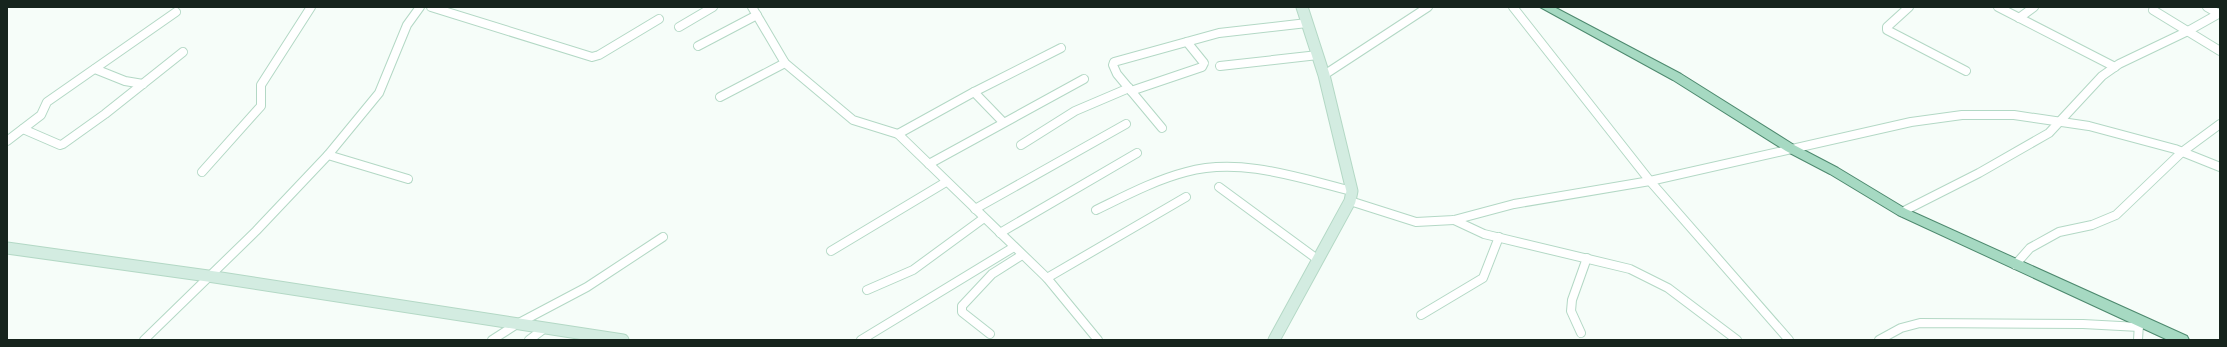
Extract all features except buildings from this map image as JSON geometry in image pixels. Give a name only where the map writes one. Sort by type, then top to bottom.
[{"type":"main road","points":[[1545,7],[1682,80],[1790,148],[1834,171],[1902,212],[2139,323],[2182,340]]},
{"type":"street","points":[[202,172],[261,106],[261,84],[311,7]]},
{"type":"street","points":[[144,340],[208,276],[256,231],[328,155],[379,93],[408,25],[420,7]]},
{"type":"street","points":[[430,7],[592,56],[599,55],[660,18]]},
{"type":"street","points":[[679,27],[713,7]]},
{"type":"street","points":[[1274,340],[1351,196],[1324,75],[1302,7]]},
{"type":"street","points":[[1324,75],[1428,7]]},
{"type":"street","points":[[1513,7],[1650,181],[1789,340]]},
{"type":"street","points":[[1909,7],[1887,27],[1889,31],[1966,71]]},
{"type":"street","points":[[1998,7],[2115,67]]},
{"type":"street","points":[[2020,18],[2034,7]]},
{"type":"street","points":[[1902,212],[1979,173],[2049,133],[2102,76],[2115,67],[2188,32],[2219,15],[2207,7]]},
{"type":"street","points":[[698,46],[756,10],[785,63],[841,112],[865,125],[898,134],[1014,248],[1047,278],[1098,340]]},
{"type":"street","points":[[2153,10],[2220,51]]},
{"type":"street","points":[[7,141],[41,116],[47,102],[176,12]]},
{"type":"street","points":[[1162,128],[1117,74],[1113,65],[1114,62],[1220,34],[1307,23]]},
{"type":"street","points":[[1021,144],[1075,111],[1130,89],[1202,67],[1204,63],[1187,42]]},
{"type":"street","points":[[898,134],[974,92],[1061,48]]},
{"type":"street","points":[[22,129],[63,144],[183,52]]},
{"type":"street","points":[[1220,66],[1318,55]]},
{"type":"street","points":[[720,97],[785,63]]},
{"type":"street","points":[[95,69],[125,81],[143,84]]},
{"type":"street","points":[[929,164],[1003,122],[1084,79]]},
{"type":"street","points":[[974,92],[1003,122]]},
{"type":"street","points":[[1096,210],[1176,175],[1198,169],[1254,168],[1351,196],[1416,222],[1454,220],[1514,204],[1650,181],[1790,148],[1911,122],[1962,115],[2014,115],[2089,126],[2182,152],[2220,167]]},
{"type":"street","points":[[975,209],[1070,154],[1126,124]]},
{"type":"street","points":[[2014,265],[2030,248],[2059,232],[2092,225],[2116,215],[2182,152],[2220,124]]},
{"type":"street","points":[[1000,233],[1138,153]]},
{"type":"street","points":[[328,155],[408,179]]},
{"type":"street","points":[[831,252],[946,182]]},
{"type":"street","points":[[1218,187],[1317,259]]},
{"type":"street","points":[[1047,278],[1186,197]]},
{"type":"street","points":[[868,290],[913,270],[984,218]]},
{"type":"street","points":[[1454,220],[1478,232],[1630,269],[1650,277],[1698,308],[1738,340]]},
{"type":"street","points":[[492,340],[518,324],[587,287],[663,237]]},
{"type":"street","points":[[1421,315],[1483,278],[1487,272],[1499,237]]},
{"type":"street","points":[[7,248],[208,276],[623,340]]},
{"type":"street","points":[[861,340],[1014,248]]},
{"type":"street","points":[[990,334],[962,312],[962,306],[992,274],[1022,255]]},
{"type":"street","points":[[1581,334],[1571,311],[1572,300],[1586,258]]},
{"type":"street","points":[[1880,340],[1901,328],[1920,323],[2139,323],[2138,340]]},
{"type":"street","points":[[529,340],[544,328]]}]
